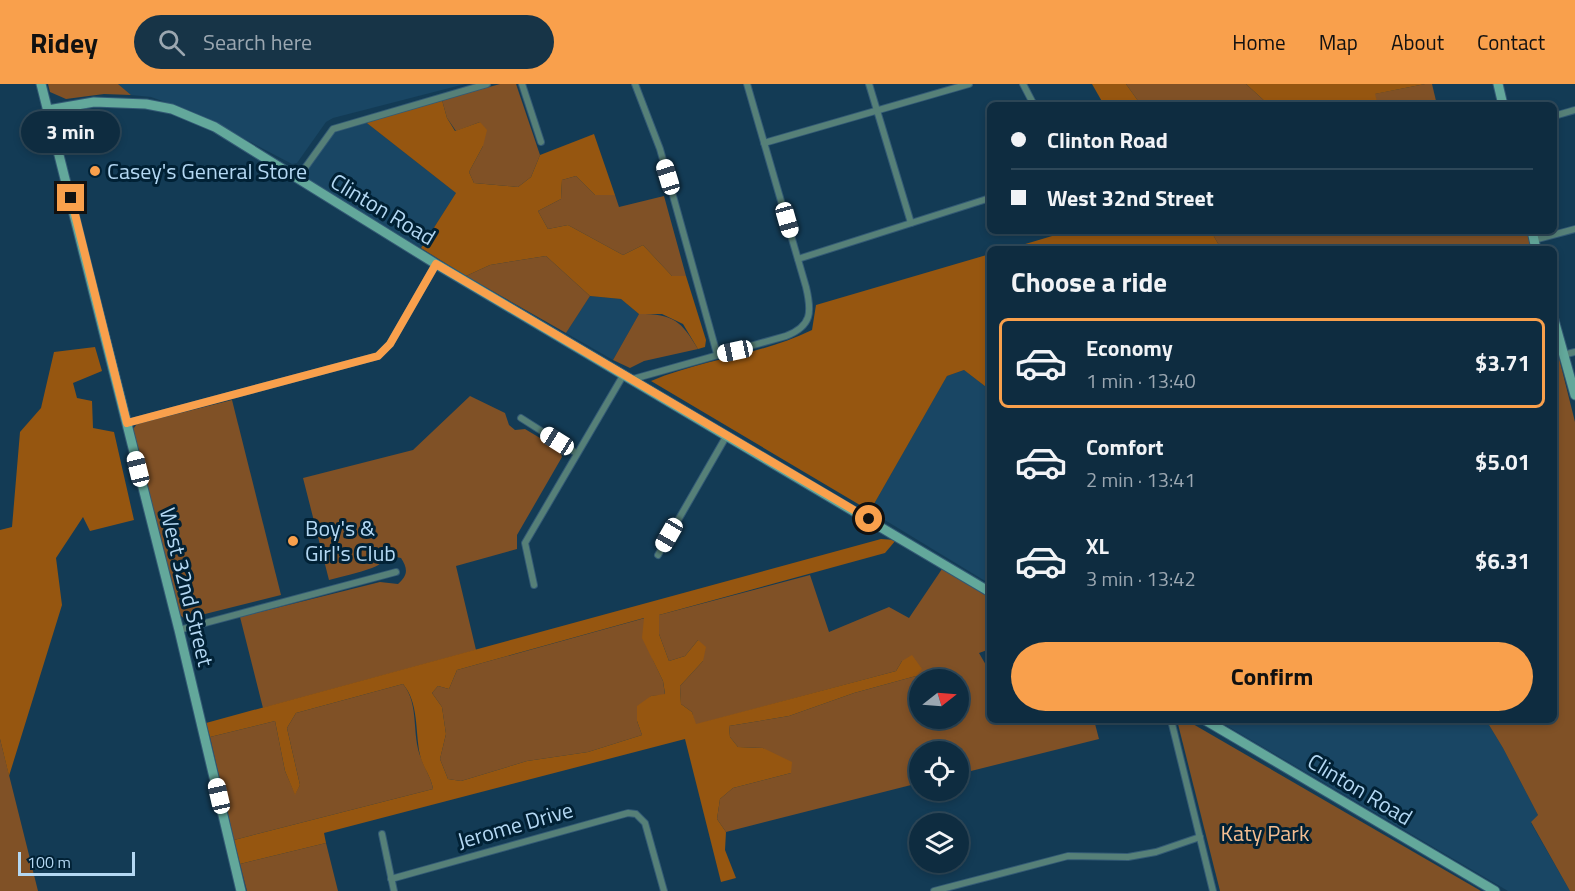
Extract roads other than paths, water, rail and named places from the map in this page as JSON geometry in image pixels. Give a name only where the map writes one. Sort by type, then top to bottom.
[{"type":"street","name":"West 32nd Street","points":[[41,84],[179,630],[241,891]]},
{"type":"street","points":[[297,180],[333,129],[487,84]]},
{"type":"street","points":[[522,84],[541,142]]},
{"type":"street","points":[[635,84],[660,149],[717,354]]},
{"type":"street","points":[[633,379],[786,336],[802,328],[809,318],[810,303],[747,84]]},
{"type":"street","points":[[869,84],[911,223]]},
{"type":"street","points":[[764,143],[969,84]]},
{"type":"street","points":[[1023,84],[1032,102]]},
{"type":"street","points":[[1498,84],[1502,102]]},
{"type":"street","name":"Clinton Road","points":[[48,110],[94,102],[146,104],[172,109],[215,127],[297,180],[436,264],[987,590]]},
{"type":"street","points":[[1557,115],[1575,110]]},
{"type":"street","points":[[798,259],[987,199]]},
{"type":"street","points":[[1557,234],[1575,229]]},
{"type":"street","points":[[1534,240],[1556,234]]},
{"type":"street","points":[[127,423],[378,356],[390,344],[436,264]]},
{"type":"street","points":[[1557,332],[1575,395]]},
{"type":"street","points":[[1563,355],[1575,352]]},
{"type":"street","points":[[534,585],[525,543],[624,374]]},
{"type":"street","points":[[521,418],[576,453]]},
{"type":"street","points":[[658,555],[728,435]]},
{"type":"street","points":[[179,630],[396,572]]},
{"type":"street","points":[[1172,723],[1213,891]]},
{"type":"street","name":"Clinton Road","points":[[1210,723],[1495,891]]},
{"type":"street","name":"Jerome Drive","points":[[391,879],[617,815],[636,814],[645,824],[664,891]]},
{"type":"street","points":[[382,834],[394,891]]},
{"type":"street","points":[[934,891],[1068,856],[1128,857],[1156,852],[1200,837]]},
{"type":"place","name":"Casey's General Store","points":[[95,171]]},
{"type":"place","name":"Boy's & Girl's Club","points":[[293,541]]},
{"type":"park label","name":"Katy Park","points":[[1265,833]]}]
